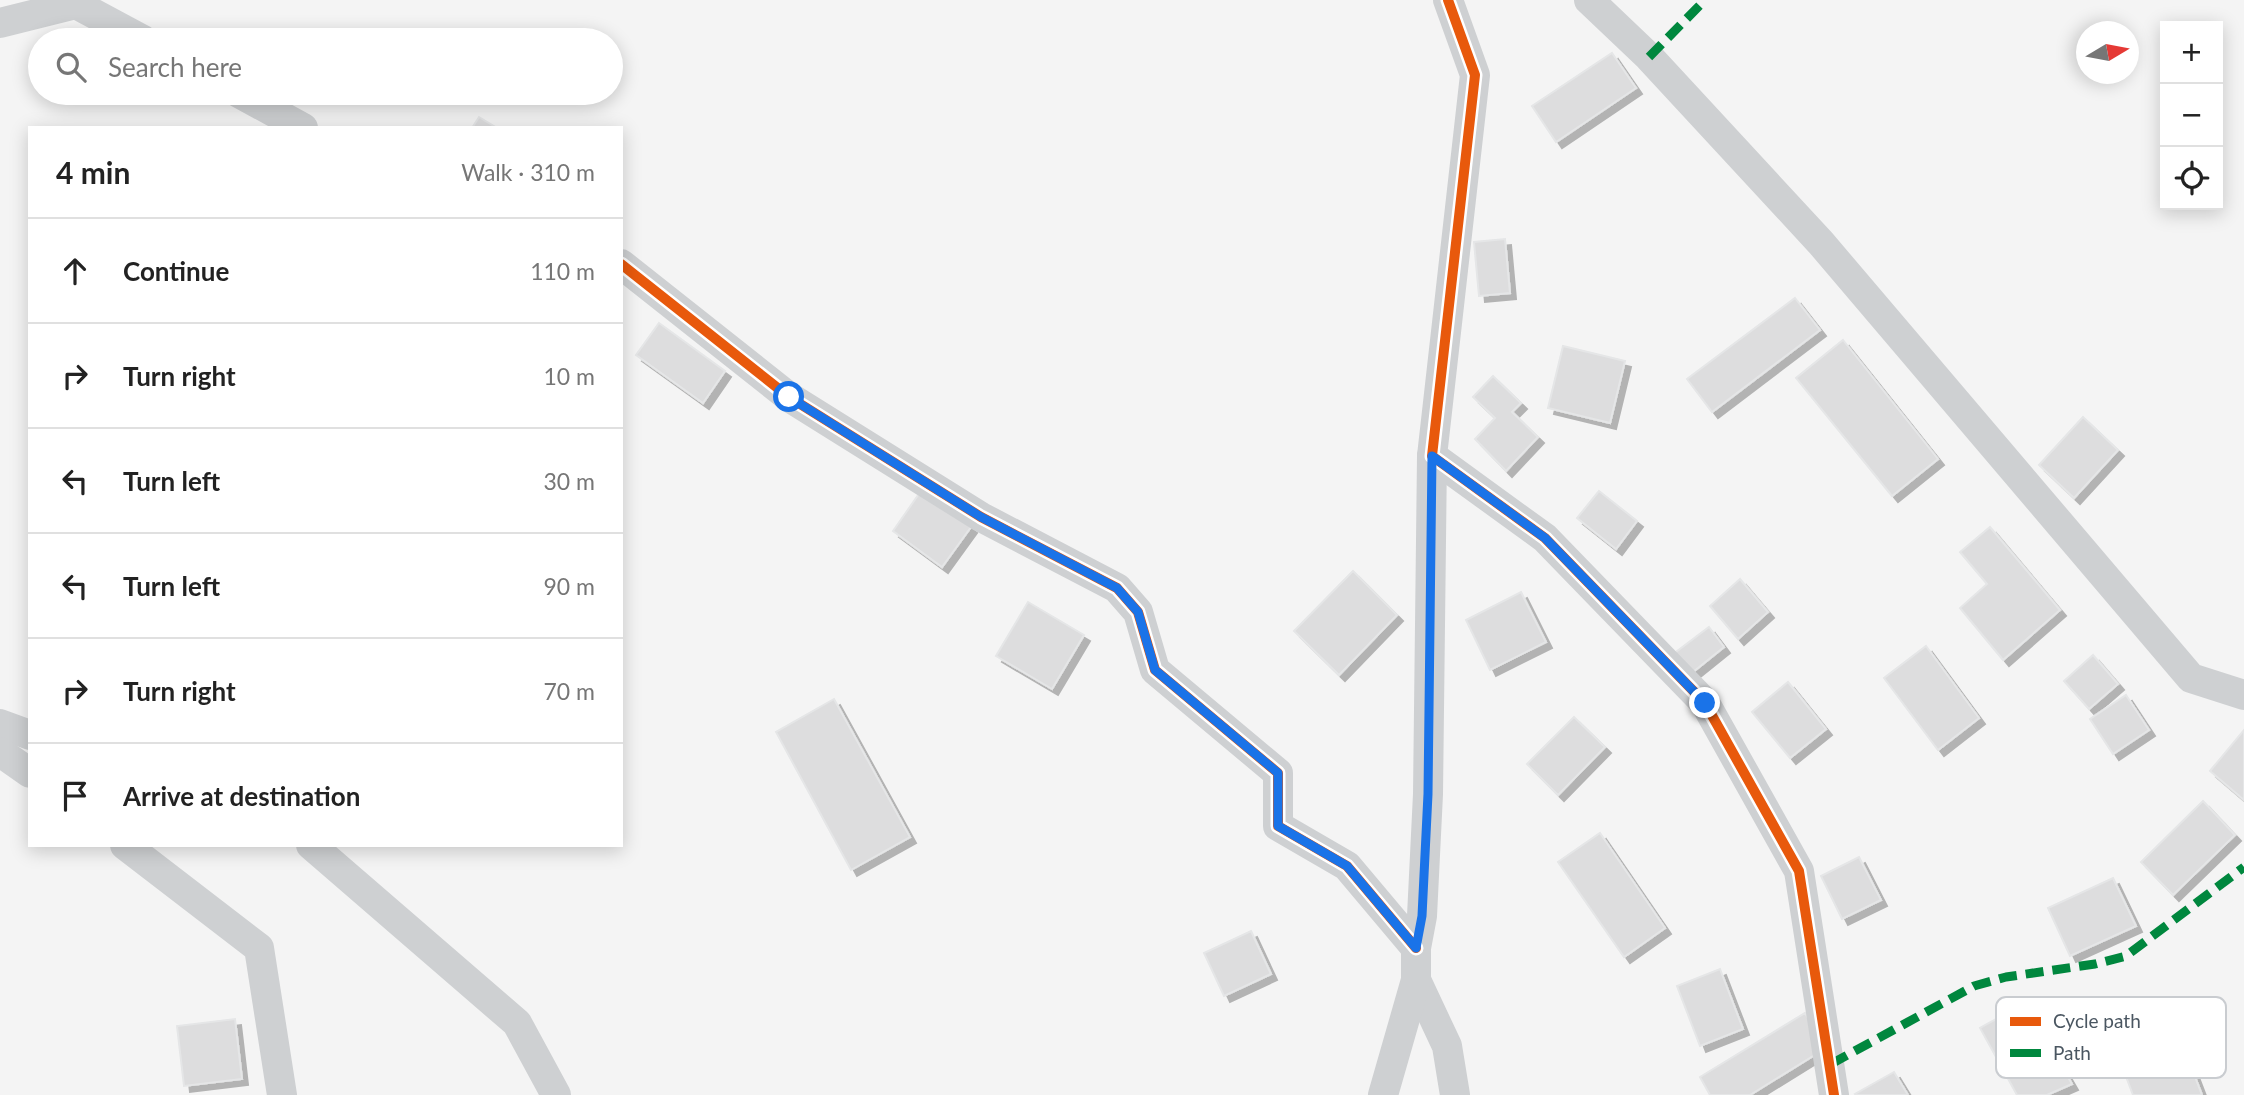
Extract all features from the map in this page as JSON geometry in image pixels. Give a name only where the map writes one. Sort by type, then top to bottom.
[{"type":"street","points":[[1383,1095],[1416,980],[1416,948],[1422,916],[1428,794],[1432,456],[1475,75],[1448,0]]},
{"type":"street","points":[[1589,0],[1649,57],[1821,243],[2191,678],[2244,695]]},
{"type":"street","points":[[0,23],[76,4],[121,28]]},
{"type":"street","points":[[261,105],[299,126]]},
{"type":"street","points":[[623,266],[789,397],[981,517],[1117,588],[1138,612],[1155,670],[1278,773],[1278,826],[1347,866],[1416,948]]},
{"type":"street","points":[[1432,456],[1545,538],[1705,703],[1799,871],[1835,1095]]},
{"type":"street","points":[[0,724],[28,734]]},
{"type":"street","points":[[0,752],[28,772]]},
{"type":"street","points":[[128,847],[259,948],[282,1095]]},
{"type":"street","points":[[314,847],[517,1023],[556,1095]]},
{"type":"street","points":[[1416,980],[1447,1046],[1455,1095]]},
{"type":"building","points":[[1612,53],[1636,88],[1556,142],[1532,106]]},
{"type":"building","points":[[479,117],[494,126],[473,126]]},
{"type":"building","points":[[1505,239],[1510,293],[1479,296],[1474,242]]},
{"type":"building","points":[[1795,298],[1820,330],[1712,412],[1687,379]]},
{"type":"building","points":[[659,323],[725,371],[703,403],[636,355]]},
{"type":"building","points":[[1843,340],[1938,459],[1892,496],[1796,378]]},
{"type":"building","points":[[1563,346],[1625,361],[1610,423],[1548,408]]},
{"type":"building","points":[[1493,376],[1521,403],[1512,412],[1538,437],[1506,471],[1475,439],[1495,418],[1473,397]]},
{"type":"building","points":[[2083,417],[2118,450],[2074,498],[2039,465]]},
{"type":"building","points":[[921,491],[971,527],[942,567],[893,531]]},
{"type":"building","points":[[1599,491],[1637,521],[1616,549],[1577,518]]},
{"type":"building","points":[[1990,527],[2060,610],[2003,660],[1960,608],[1987,584],[1960,552]]},
{"type":"building","points":[[1353,571],[1397,615],[1339,675],[1294,631]]},
{"type":"building","points":[[1740,579],[1768,612],[1738,639],[1710,606]]},
{"type":"building","points":[[1521,592],[1546,642],[1490,670],[1466,620]]},
{"type":"building","points":[[1028,602],[1084,635],[1052,689],[996,656]]},
{"type":"building","points":[[1709,627],[1724,647],[1688,676],[1672,655]]},
{"type":"building","points":[[1926,646],[1979,718],[1938,750],[1884,678]]},
{"type":"building","points":[[2093,655],[2118,684],[2089,709],[2064,681]]},
{"type":"building","points":[[1788,682],[1826,729],[1790,758],[1752,712]]},
{"type":"building","points":[[2126,695],[2149,730],[2113,754],[2090,719]]},
{"type":"building","points":[[834,699],[910,837],[851,870],[776,732]]},
{"type":"building","points":[[1574,717],[1605,747],[1558,795],[1527,764]]},
{"type":"building","points":[[2244,730],[2244,800],[2210,771]]},
{"type":"building","points":[[2203,801],[2235,835],[2173,895],[2141,862]]},
{"type":"building","points":[[1600,833],[1665,928],[1624,957],[1558,862]]},
{"type":"building","points":[[1859,857],[1881,900],[1842,919],[1821,876]]},
{"type":"building","points":[[2113,878],[2136,926],[2070,956],[2048,908]]},
{"type":"building","points":[[1251,931],[1271,974],[1224,996],[1204,953]]},
{"type":"building","points":[[1720,969],[1743,1029],[1700,1046],[1677,986]]},
{"type":"building","points":[[1805,1013],[1826,1048],[1750,1095],[1710,1095],[1700,1077]]},
{"type":"building","points":[[235,1019],[242,1079],[184,1086],[177,1026]]},
{"type":"building","points":[[1996,1019],[1996,1057],[1980,1028]]},
{"type":"building","points":[[1894,1072],[1908,1095],[1855,1094]]},
{"type":"building","points":[[2008,1078],[2069,1078],[2072,1084],[2047,1095],[2017,1095]]},
{"type":"building","points":[[2127,1078],[2195,1078],[2202,1095],[2133,1095]]},
{"type":"marked path","points":[[1649,57],[1705,0]]},
{"type":"marked path","points":[[1831,1064],[1974,986],[2006,977],[2095,964],[2126,956],[2244,867]]},
{"type":"cycle path","points":[[1448,0],[1475,75],[1432,456],[1545,538],[1705,703],[1799,871],[1834,1095]]},
{"type":"cycle path","points":[[623,266],[789,397],[981,517],[1117,588],[1138,612],[1155,670],[1278,773],[1278,826],[1347,866],[1416,948]]},
{"type":"route","points":[[789,397],[981,517],[1117,588],[1138,612],[1155,670],[1278,773],[1278,826],[1347,866],[1416,948],[1422,916],[1428,794],[1432,456],[1545,538],[1705,703]]}]
